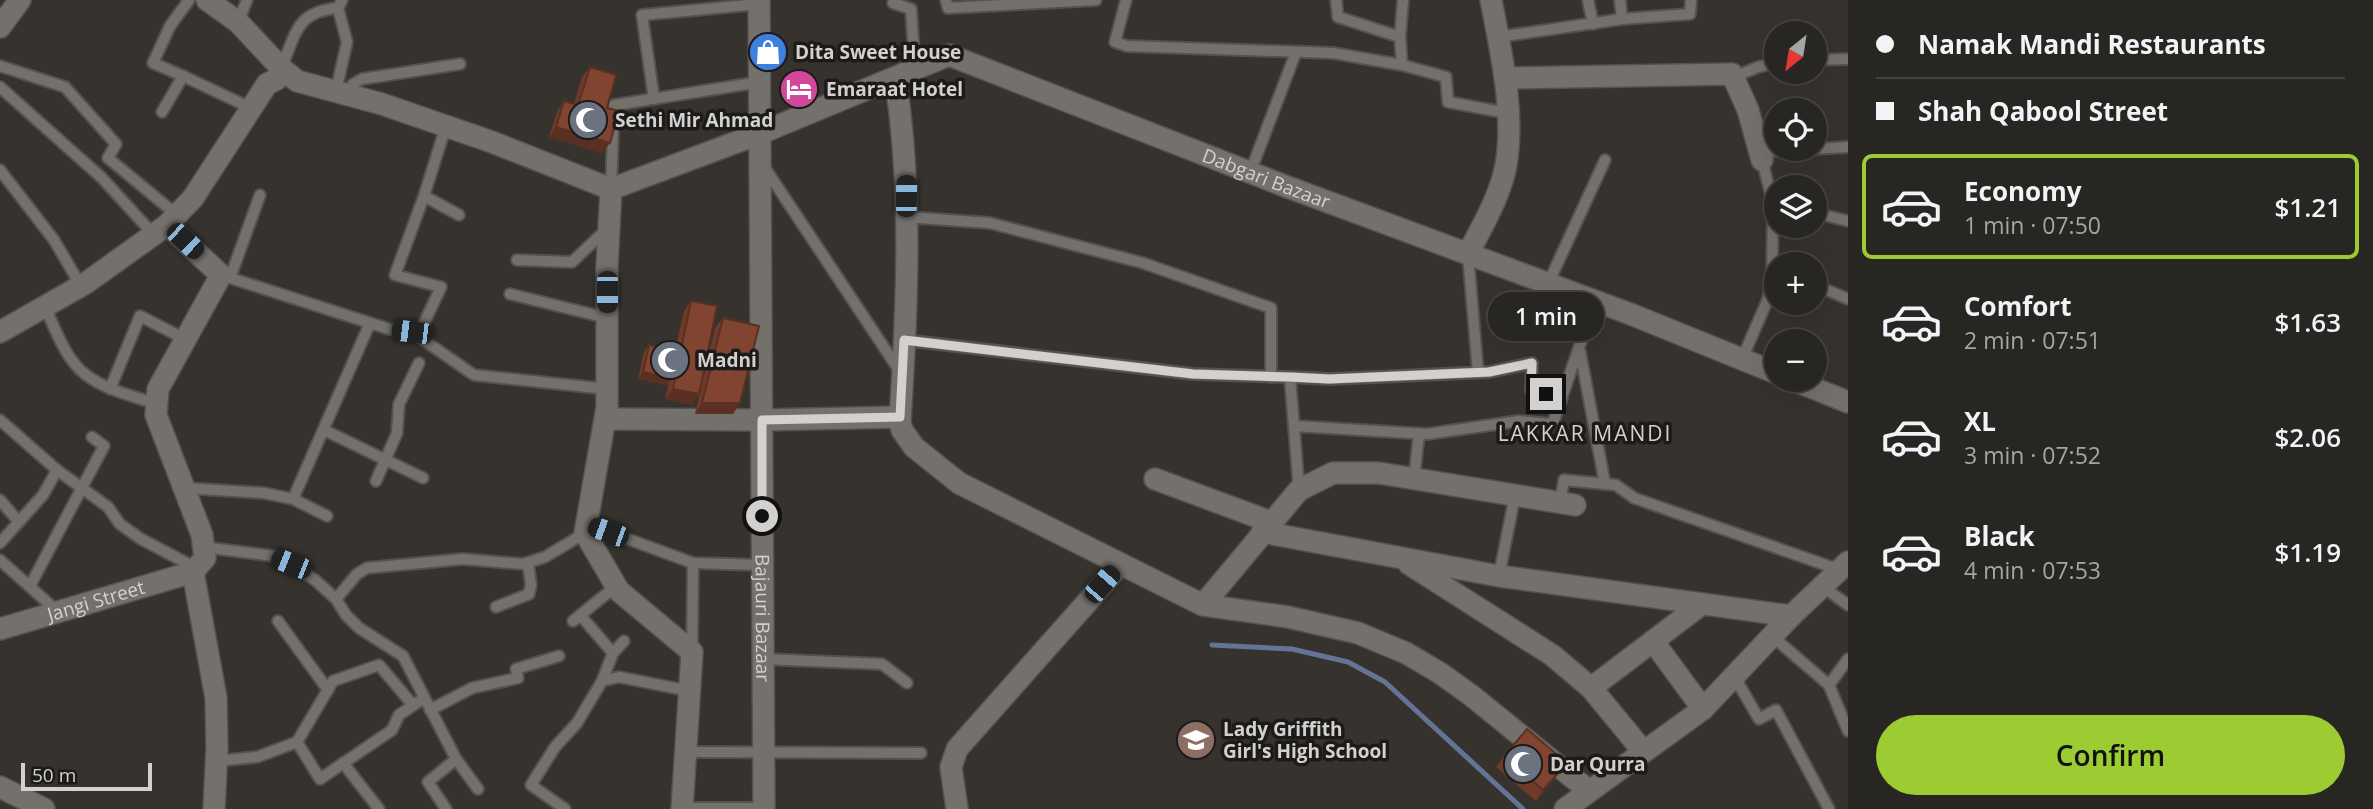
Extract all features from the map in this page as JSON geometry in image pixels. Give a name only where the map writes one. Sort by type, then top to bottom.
[{"type":"street","points":[[0,27],[20,0]]},
{"type":"street","points":[[207,0],[238,22],[281,68],[297,81],[446,126],[611,189],[606,419],[586,528],[619,591],[692,652],[682,809]]},
{"type":"street","points":[[1468,254],[1495,200],[1506,166],[1505,78],[1491,0]]},
{"type":"street","name":"Bajauri Bazaar","points":[[759,2],[764,808]]},
{"type":"street","name":"Dabgari Bazaar","points":[[611,189],[761,133],[949,55],[1250,173],[1595,301],[1764,368]]},
{"type":"street","points":[[3,325],[45,307],[81,286],[166,225],[193,198],[267,83],[276,79],[281,68]]},
{"type":"street","points":[[1505,78],[1732,74],[1748,110],[1761,156]]},
{"type":"street","points":[[895,78],[906,174],[900,417],[902,429],[914,447],[958,483],[1203,605],[1288,617],[1346,631],[1406,653],[1472,696],[1588,790]]},
{"type":"street","points":[[166,225],[226,276],[184,339],[158,389],[156,415],[202,535],[205,558],[194,570],[216,698],[214,809]]},
{"type":"street","points":[[1823,392],[1848,402]]},
{"type":"street","points":[[606,419],[900,417]]},
{"type":"street","points":[[1203,605],[1299,490],[1333,473],[1380,473],[1568,504]]},
{"type":"street","points":[[1155,479],[1267,527],[1401,558],[1499,576],[1791,616]]},
{"type":"street","points":[[1401,558],[1552,655],[1591,688],[1643,751]]},
{"type":"street","points":[[957,809],[951,767],[957,749],[1121,564]]},
{"type":"street","points":[[1564,809],[1703,709],[1791,616],[1844,566]]},
{"type":"street","name":"Jangi Street","points":[[0,629],[194,570]]},
{"type":"street","points":[[1591,688],[1702,604]]},
{"type":"street","points":[[1653,641],[1703,709]]},
{"type":"street","points":[[0,787],[44,809]]},
{"type":"lane","points":[[189,0],[170,26],[153,63],[251,108]]},
{"type":"lane","points":[[238,22],[247,0]]},
{"type":"lane","points":[[894,0],[893,3],[911,9],[915,69]]},
{"type":"lane","points":[[946,0],[948,8],[1096,0]]},
{"type":"lane","points":[[1126,0],[1115,42],[1126,46],[1333,53],[1402,65],[1446,77],[1448,102],[1507,113]]},
{"type":"lane","points":[[1336,0],[1338,17],[1400,37]]},
{"type":"lane","points":[[1402,65],[1400,37],[1403,0]]},
{"type":"lane","points":[[1588,0],[1593,24]]},
{"type":"lane","points":[[1620,0],[1622,19]]},
{"type":"lane","points":[[1498,37],[1622,19],[1690,14],[1691,0]]},
{"type":"lane","points":[[654,99],[642,15],[759,2]]},
{"type":"lane","points":[[281,68],[304,18],[318,10],[340,4],[347,42],[341,93]]},
{"type":"lane","points":[[1250,173],[1296,52]]},
{"type":"lane","points":[[1827,60],[1848,59]]},
{"type":"lane","points":[[341,93],[362,79],[460,64]]},
{"type":"lane","points":[[0,66],[65,87],[116,144],[108,158],[166,225]]},
{"type":"lane","points":[[1734,77],[1764,66]]},
{"type":"lane","points":[[162,111],[183,76]]},
{"type":"lane","points":[[611,189],[614,105],[760,82]]},
{"type":"lane","points":[[0,87],[102,178],[166,225]]},
{"type":"lane","points":[[418,337],[441,287],[395,275],[446,126]]},
{"type":"lane","points":[[1767,175],[1761,156],[1848,147]]},
{"type":"lane","points":[[1548,284],[1605,160]]},
{"type":"lane","points":[[761,162],[903,376]]},
{"type":"lane","points":[[0,170],[5,184],[54,240],[81,286]]},
{"type":"lane","points":[[260,195],[226,276],[389,329],[412,332],[474,375],[607,389]]},
{"type":"lane","points":[[424,196],[459,215]]},
{"type":"lane","points":[[1827,216],[1848,221]]},
{"type":"lane","points":[[906,217],[990,223],[1143,263],[1270,308],[1271,377]]},
{"type":"lane","points":[[517,260],[572,262],[609,227]]},
{"type":"lane","points":[[1468,254],[1478,372]]},
{"type":"lane","points":[[1827,290],[1848,299]]},
{"type":"lane","points":[[510,294],[607,318]]},
{"type":"lane","points":[[1294,426],[1419,434],[1520,421],[1550,424],[1554,420],[1595,301]]},
{"type":"lane","points":[[45,307],[66,350],[83,373],[110,388],[157,404]]},
{"type":"lane","points":[[1742,359],[1764,308]]},
{"type":"lane","points":[[110,388],[140,316],[184,339]]},
{"type":"lane","points":[[293,499],[370,323]]},
{"type":"lane","points":[[904,340],[1193,374],[1271,377],[1329,379],[1478,372],[1532,363],[1531,390],[1562,398]]},
{"type":"lane","points":[[1579,348],[1605,484]]},
{"type":"lane","points":[[376,481],[397,433],[398,404],[419,363]]},
{"type":"lane","points":[[1290,377],[1299,490]]},
{"type":"lane","points":[[0,420],[57,470],[108,507],[120,524],[194,570]]},
{"type":"lane","points":[[324,430],[423,478]]},
{"type":"lane","points":[[1414,479],[1419,434]]},
{"type":"lane","points":[[30,586],[104,446],[92,437]]},
{"type":"lane","points":[[0,543],[43,495],[57,470]]},
{"type":"lane","points":[[1568,504],[1564,480],[1616,485],[1634,498],[1844,566]]},
{"type":"lane","points":[[184,488],[264,493],[293,499],[327,516]]},
{"type":"lane","points":[[1499,576],[1515,495]]},
{"type":"lane","points":[[0,500],[19,522]]},
{"type":"lane","points":[[336,599],[357,574],[367,568],[463,559],[492,563],[528,563],[545,557],[586,528],[693,563],[763,565]]},
{"type":"lane","points":[[203,547],[273,556],[291,564],[336,599],[346,615],[359,628],[403,656],[456,759],[478,789]]},
{"type":"lane","points":[[0,560],[58,612]]},
{"type":"lane","points":[[496,607],[529,594],[531,585],[528,563]]},
{"type":"lane","points":[[692,652],[693,563]]},
{"type":"lane","points":[[613,653],[577,618],[616,586]]},
{"type":"lane","points":[[1823,587],[1848,605]]},
{"type":"lane","points":[[278,621],[328,690]]},
{"type":"lane","points":[[1772,636],[1829,685],[1848,731]]},
{"type":"lane","points":[[565,809],[531,785],[555,747],[577,723],[602,681],[613,653],[624,641]]},
{"type":"lane","points":[[430,710],[472,688],[518,678],[516,668],[559,656]]},
{"type":"lane","points":[[763,659],[882,664],[907,683]]},
{"type":"lane","points":[[1829,685],[1848,659]]},
{"type":"lane","points":[[216,761],[257,757],[297,742],[333,681],[379,665],[413,705]]},
{"type":"lane","points":[[1734,676],[1759,719],[1776,710],[1829,809]]},
{"type":"lane","points":[[602,681],[619,677],[690,691]]},
{"type":"lane","points":[[297,742],[320,779],[392,730],[398,715],[424,698]]},
{"type":"lane","points":[[686,752],[921,753]]},
{"type":"lane","points":[[446,809],[428,782],[456,759]]},
{"type":"lane","points":[[343,763],[379,809]]},
{"type":"lane","points":[[682,809],[764,808]]},
{"type":"building","points":[[590,67],[616,75],[607,108],[619,111],[610,143],[556,127],[564,101],[578,105]]},
{"type":"building","points":[[691,301],[717,306],[699,394],[673,389]]},
{"type":"building","points":[[723,318],[759,326],[740,403],[702,403]]},
{"type":"building","points":[[649,345],[677,351],[672,378],[643,372]]},
{"type":"building","points":[[1527,729],[1567,763],[1543,790],[1504,756]]},
{"type":"waterway","points":[[1212,645],[1292,649],[1348,662],[1385,682],[1523,809]]},
{"type":"place","name":"Dita Sweet House","points":[[768,52]]},
{"type":"place","name":"Emaraat Hotel","points":[[799,89]]},
{"type":"place","name":"Sethi Mir Ahmad","points":[[588,120]]},
{"type":"place","name":"Madni","points":[[670,360]]},
{"type":"place","name":"Lady Griffith Girl's High School","points":[[1196,740]]},
{"type":"place","name":"Dar Qurra","points":[[1523,764]]},
{"type":"district","name":"LAKKAR MANDI","points":[[1585,434]]},
{"type":"route","points":[[762,516],[762,420],[900,417],[904,340],[1193,374],[1329,379],[1489,372],[1532,363],[1531,390],[1546,394]]}]
